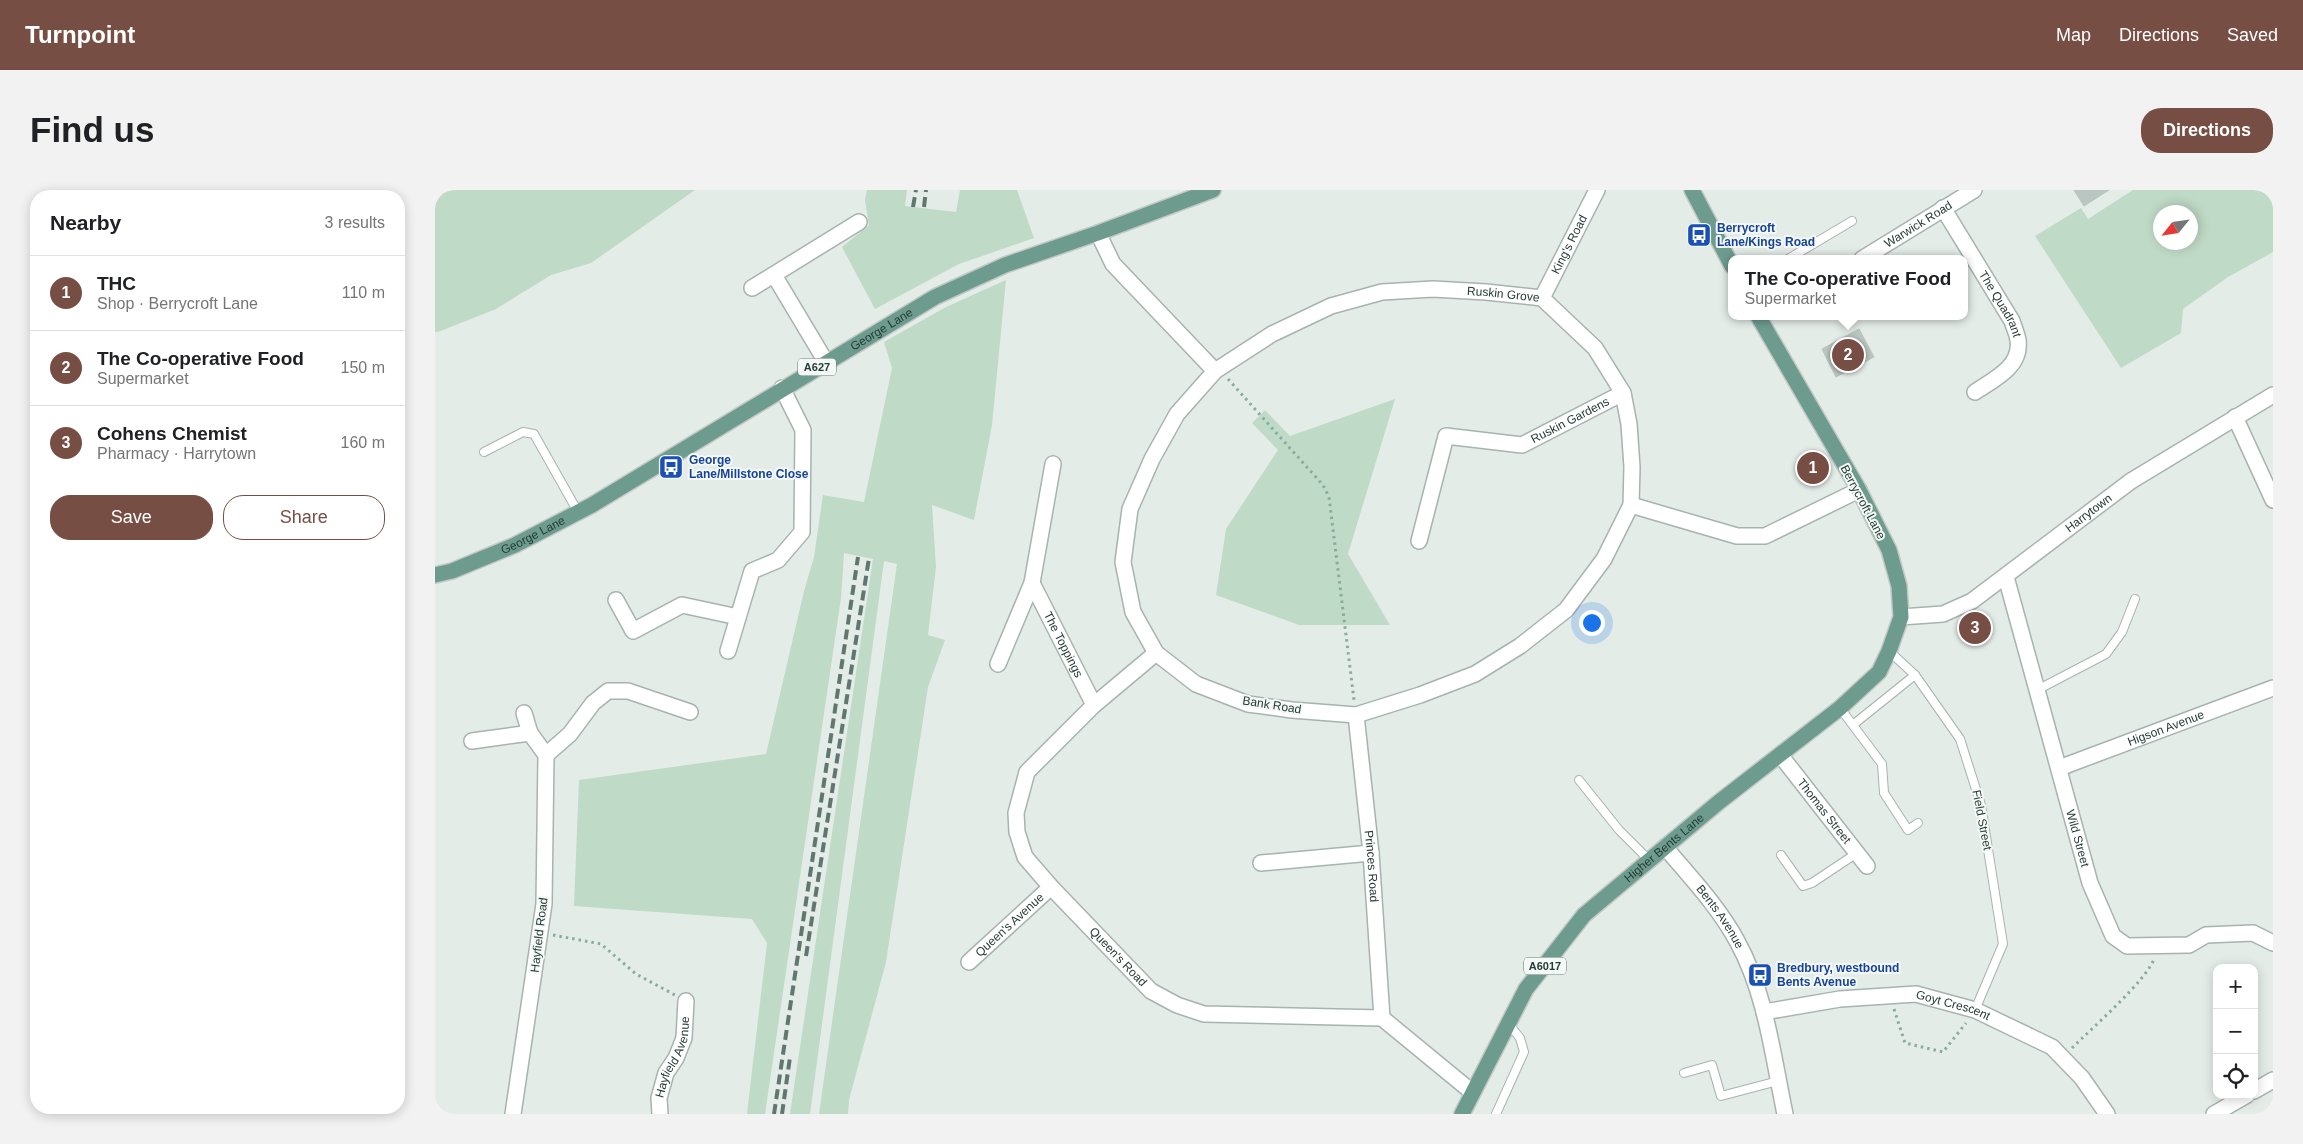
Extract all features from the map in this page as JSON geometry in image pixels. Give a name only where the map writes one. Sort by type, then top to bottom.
[{"type":"main road","name":"George Lane","points":[[435,574],[452,570],[515,545],[577,512],[935,297],[1005,265],[1098,234],[1213,190]]},
{"type":"main road","points":[[1692,190],[1728,258]]},
{"type":"main road","name":"Berrycroft Lane","points":[[1764,320],[1859,490],[1889,550],[1899,586],[1901,617]]},
{"type":"main road","name":"Higher Bents Lane","points":[[1462,1114],[1526,989],[1584,915],[1665,847],[1840,708],[1879,672],[1901,617]]},
{"type":"street","name":"King's Road","points":[[1542,298],[1597,190]]},
{"type":"street","name":"Warwick Road","points":[[1868,255],[1973,190]]},
{"type":"street","name":"The Quadrant","points":[[1943,208],[2012,321],[2018,341],[2017,358],[2006,371],[1975,392]]},
{"type":"street","points":[[751,288],[859,222]]},
{"type":"street","points":[[1098,234],[1113,264],[1217,370]]},
{"type":"street","points":[[774,275],[826,362]]},
{"type":"street","name":"Ruskin Grove","points":[[1217,370],[1272,334],[1331,306],[1383,292],[1433,289],[1542,298],[1595,348],[1623,393],[1629,424],[1632,467],[1631,505]]},
{"type":"street","name":"Bank Road","points":[[1217,370],[1177,414],[1152,459],[1130,509],[1123,562],[1133,612],[1155,653],[1195,684],[1248,704],[1356,715],[1419,696],[1475,674],[1520,646],[1566,610],[1603,559],[1631,505]]},
{"type":"street","points":[[728,651],[752,571],[778,560],[802,532],[803,430],[782,388]]},
{"type":"street","name":"Ruskin Gardens","points":[[1419,541],[1446,436],[1522,445],[1623,393]]},
{"type":"street","name":"Harrytown","points":[[1901,617],[1943,614],[1972,601],[2131,481],[2273,395]]},
{"type":"street","points":[[2235,417],[2273,500]]},
{"type":"street","points":[[998,664],[1032,583],[1053,464]]},
{"type":"street","points":[[1631,505],[1737,536],[1752,537],[1765,536],[1859,490]]},
{"type":"street","name":"Wild Street","points":[[2006,577],[2090,883],[2113,936],[2127,946],[2189,945],[2207,935],[2253,933],[2273,943]]},
{"type":"street","name":"The Toppings","points":[[1032,583],[1094,705]]},
{"type":"street","points":[[616,600],[633,631],[682,605],[738,617]]},
{"type":"street","name":"Queen's Road","points":[[1155,653],[1094,705],[1027,772],[1016,813],[1017,832],[1025,857],[1051,887],[1151,991],[1177,1005],[1204,1014],[1382,1018]]},
{"type":"street","name":"Higson Avenue","points":[[2059,768],[2273,688]]},
{"type":"street","points":[[524,713],[530,733],[546,754],[570,734],[593,702],[608,692],[628,691],[690,712]]},
{"type":"street","name":"Princes Road","points":[[1356,715],[1371,853],[1382,1018]]},
{"type":"street","points":[[472,741],[530,733]]},
{"type":"street","name":"Hayfield Road","points":[[513,1114],[544,904],[546,754]]},
{"type":"street","name":"Thomas Street","points":[[1781,756],[1867,866]]},
{"type":"street","name":"Bents Avenue","points":[[1665,847],[1710,900],[1738,942],[1752,975],[1764,1012],[1785,1114]]},
{"type":"street","points":[[1261,863],[1371,853]]},
{"type":"street","name":"Queen's Avenue","points":[[969,962],[1051,887]]},
{"type":"street","name":"Goyt Crescent","points":[[1764,1012],[1840,999],[1916,994],[1975,1010],[2052,1047],[2082,1078],[2107,1114]]},
{"type":"street","name":"Hayfield Avenue","points":[[660,1114],[659,1098],[666,1073],[676,1058],[684,1038],[686,1001]]},
{"type":"street","points":[[1382,1018],[1472,1092]]},
{"type":"street","points":[[2258,1089],[2273,1081]]},
{"type":"street","points":[[2214,1114],[2240,1099]]},
{"type":"lane","points":[[1795,255],[1852,221]]},
{"type":"lane","points":[[485,452],[523,432],[534,434],[577,512]]},
{"type":"lane","points":[[2037,690],[2106,654],[2122,632],[2135,599]]},
{"type":"lane","name":"Field Street","points":[[1889,651],[1915,675],[1960,740],[1981,805],[2003,944],[1975,1010]]},
{"type":"lane","points":[[1854,724],[1915,675]]},
{"type":"lane","points":[[1840,708],[1854,724],[1882,764],[1884,793],[1908,830],[1918,824]]},
{"type":"lane","points":[[1579,780],[1619,830],[1649,860]]},
{"type":"lane","points":[[1781,855],[1803,886],[1812,883],[1857,853]]},
{"type":"lane","points":[[1496,1114],[1524,1052],[1520,1038],[1509,1023]]},
{"type":"lane","points":[[1684,1073],[1712,1066],[1721,1096],[1778,1081]]},
{"type":"path","points":[[1217,370],[1323,485],[1329,497],[1356,715]]},
{"type":"path","points":[[540,933],[601,944],[636,974],[686,1001]]},
{"type":"path","points":[[2062,1058],[2151,968],[2158,947]]},
{"type":"path","points":[[1890,996],[1905,1043],[1943,1052],[1975,1010]]},
{"type":"green space","points":[[435,190],[695,190],[591,263],[551,275],[496,309],[435,332]]},
{"type":"green space","points":[[867,190],[907,190],[905,206],[956,212],[960,190],[1017,190],[1034,238],[959,264],[875,309],[842,247],[869,225],[865,200]]},
{"type":"green space","points":[[2133,190],[2273,190],[2273,252],[2228,277],[2183,309],[2181,333],[2121,368],[2035,236],[2081,208],[2088,219]]},
{"type":"green space","points":[[1006,280],[992,425],[974,520],[932,505],[936,567],[928,635],[945,640],[928,687],[886,962],[849,1100],[848,1114],[819,1114],[897,564],[884,561],[810,1114],[790,1114],[873,559],[844,553],[841,598],[765,1114],[747,1114],[767,943],[752,919],[574,906],[579,780],[766,754],[804,591],[814,557],[823,495],[864,502],[892,368],[884,342],[946,307]]},
{"type":"green space","points":[[1395,399],[1348,554],[1390,625],[1299,625],[1216,595],[1226,529],[1278,450],[1252,423],[1265,410],[1290,436]]},
{"type":"building","points":[[2074,190],[2109,190],[2084,206]]},
{"type":"building","points":[[1859,329],[1874,357],[1836,377],[1822,349]]},
{"type":"railway","points":[[913,207],[916,190]]},
{"type":"railway","points":[[924,207],[926,190]]},
{"type":"railway","points":[[774,1114],[858,557]]},
{"type":"railway","points":[[806,956],[869,558]]},
{"type":"railway","points":[[782,1114],[790,1057]]},
{"type":"place","name":"Berrycroft Lane/Kings Road","points":[[1699,235]]},
{"type":"place","name":"The Co-operative Food","points":[[1848,355]]},
{"type":"place","name":"George Lane/Millstone Close","points":[[671,467]]},
{"type":"place","name":"THC","points":[[1813,468]]},
{"type":"place","name":"Cohens Chemist","points":[[1975,628]]},
{"type":"place","name":"Bredbury, westbound Bents Avenue","points":[[1760,975]]}]
